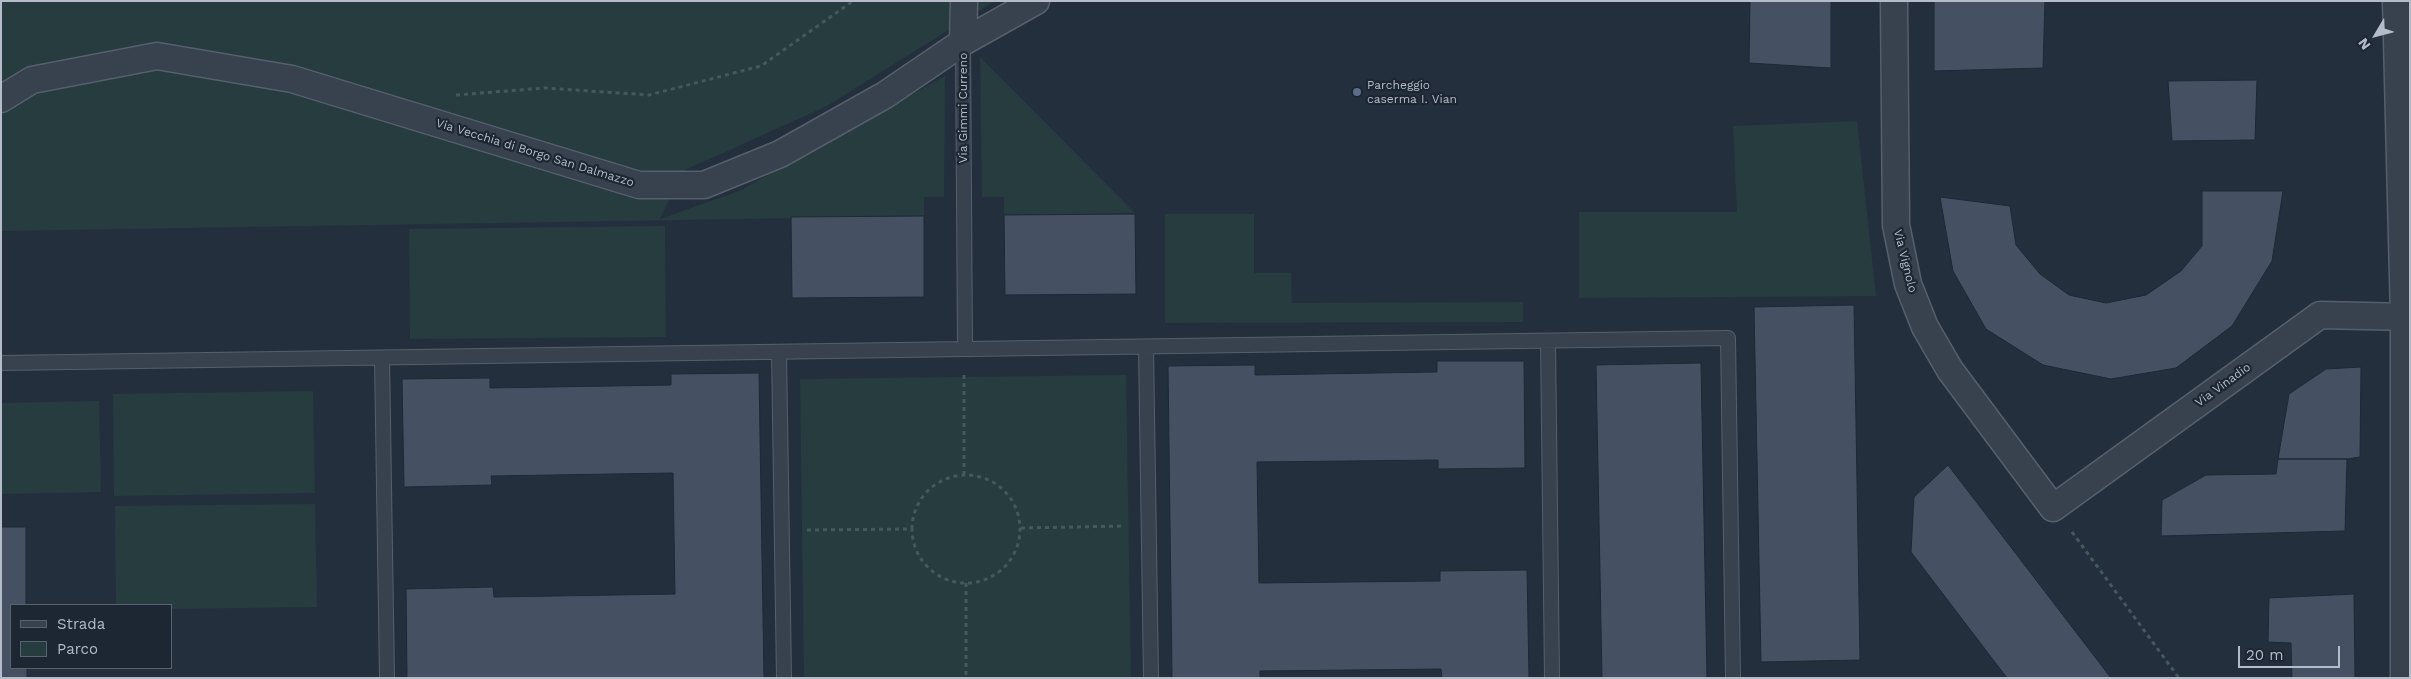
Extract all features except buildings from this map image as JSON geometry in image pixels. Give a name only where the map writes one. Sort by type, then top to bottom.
[{"type":"street","name":"Via Gimmi Curreno","points":[[963,42],[964,1]]},
{"type":"street","name":"Via Vecchia di Borgo San Dalmazzo","points":[[1,100],[32,80],[157,56],[292,79],[638,185],[704,185],[780,154],[885,95],[963,42],[1036,1]]},
{"type":"street","name":"Via Vignolo","points":[[1894,1],[1896,225],[1908,284],[1925,327],[1950,370],[2053,508]]},
{"type":"street","points":[[2396,1],[2407,318],[2404,678]]},
{"type":"street","name":"Via Vinadio","points":[[2053,508],[2320,315],[2407,318]]},
{"type":"lane","name":"Via Gimmi Curreno","points":[[963,42],[964,349]]},
{"type":"lane","points":[[1,364],[1728,338],[1733,678]]},
{"type":"lane","points":[[1548,341],[1552,678]]},
{"type":"lane","points":[[1146,347],[1151,678]]},
{"type":"lane","points":[[779,352],[784,678]]},
{"type":"lane","points":[[382,358],[387,678]]},
{"type":"path","points":[[448,94],[457,95],[545,88],[649,96],[761,66],[853,1]]},
{"type":"path","points":[[964,349],[964,475]]},
{"type":"path","points":[[964,475],[985,479],[1003,490],[1015,506],[1021,528],[1016,548],[1006,567],[988,579],[966,583],[944,578],[926,568],[915,549],[910,529],[914,510],[925,493],[942,479],[964,475]]},
{"type":"path","points":[[2053,508],[2179,678]]},
{"type":"path","points":[[1021,528],[1149,526]]},
{"type":"path","points":[[781,530],[910,529]]},
{"type":"path","points":[[966,583],[966,678]]},
{"type":"green space","points":[[1,1],[995,1],[827,106],[683,171],[660,219],[739,191],[945,76],[944,197],[924,197],[924,216],[1,231]]},
{"type":"green space","points":[[980,57],[1135,213],[1004,215],[1004,197],[982,197]]},
{"type":"green space","points":[[1857,121],[1876,296],[1579,298],[1579,212],[1737,212],[1733,126]]},
{"type":"green space","points":[[1165,214],[1254,214],[1254,273],[1291,273],[1292,303],[1523,302],[1523,322],[1165,323]]},
{"type":"green space","points":[[665,226],[666,337],[410,339],[409,229]]},
{"type":"green space","points":[[1126,375],[1131,678],[804,678],[800,379]]},
{"type":"green space","points":[[313,391],[315,493],[114,496],[113,394]]},
{"type":"green space","points":[[99,401],[101,492],[1,494],[1,403]]},
{"type":"green space","points":[[315,504],[317,607],[172,609],[172,604],[116,604],[115,506]]},
{"type":"place","name":"Parcheggio caserma I. Vian","points":[[1357,92]]}]
